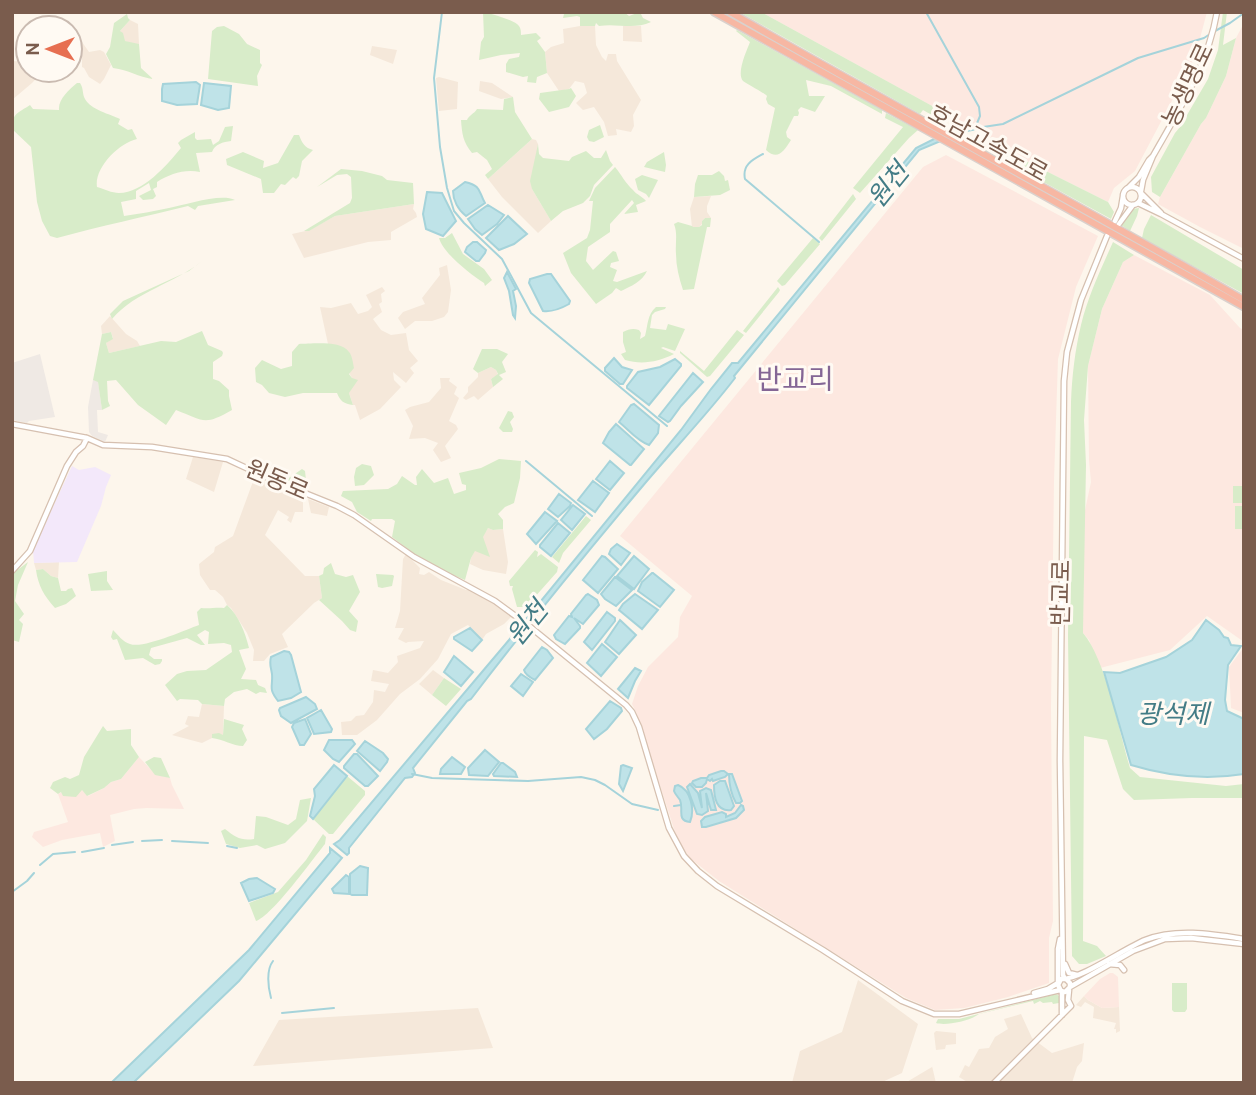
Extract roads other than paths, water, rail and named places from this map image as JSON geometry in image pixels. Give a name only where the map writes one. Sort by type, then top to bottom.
[{"type":"highway","name":"호남고속도로","points":[[714,12],[1244,307]]},
{"type":"highway","name":"호남고속도로","points":[[730,12],[1244,300]]},
{"type":"street","name":"농생명로","points":[[1153,156],[1139,177],[1125,190],[1117,222],[1141,199],[1143,180],[1153,156],[1196,79],[1209,46],[1217,13]]},
{"type":"street","points":[[1129,187],[1137,187],[1161,214]]},
{"type":"street","points":[[1123,195],[1125,202],[1161,214],[1244,259]]},
{"type":"street","name":"반교로","points":[[1066,979],[1063,975],[1061,935],[1060,749],[1064,381],[1073,326],[1088,279],[1109,237]]},
{"type":"street","name":"원동로","points":[[12,424],[87,438],[103,444],[163,448],[227,459],[345,510],[414,557],[480,592],[519,618],[626,705],[639,727],[669,828],[684,856],[698,872],[902,1001],[927,1012],[940,1015],[959,1014],[1024,998]]},
{"type":"street","points":[[12,571],[30,551],[67,466],[87,438]]},
{"type":"street","points":[[1024,998],[1051,988],[1061,979],[1076,978],[1135,946],[1166,934],[1191,933],[1244,942]]},
{"type":"street","name":"반교로","points":[[1058,983],[1058,949],[1061,935]]},
{"type":"street","points":[[1024,998],[1069,988],[1144,945],[1165,939],[1244,942]]},
{"type":"street","points":[[1062,959],[1069,973],[1078,975]]},
{"type":"street","points":[[1108,964],[1120,965],[1124,970]]},
{"type":"street","points":[[1066,979],[1070,983],[1070,1007]]},
{"type":"street","points":[[1058,983],[1063,1003],[1062,1015]]},
{"type":"street","points":[[1063,1003],[1070,1007]]},
{"type":"street","points":[[995,1083],[1070,1007]]},
{"type":"water","points":[[196,82],[200,85],[197,104],[177,105],[162,101],[163,84]]},
{"type":"water","points":[[204,83],[231,86],[229,108],[218,110],[201,105]]},
{"type":"water","name":"원천","points":[[967,127],[972,130],[919,150],[734,376],[724,392],[555,592],[413,768],[415,773],[412,777],[405,778],[349,848],[349,853],[347,855],[334,844],[509,640],[681,430],[732,363],[738,363],[916,148],[950,131]]},
{"type":"water","points":[[465,182],[477,187],[485,203],[466,216],[456,205],[453,191]]},
{"type":"water","points":[[427,192],[442,193],[456,221],[443,236],[426,229],[423,214]]},
{"type":"water","points":[[488,205],[504,215],[482,235],[468,219]]},
{"type":"water","points":[[508,216],[527,234],[514,244],[499,250],[486,238]]},
{"type":"water","points":[[473,242],[486,250],[479,261],[465,252]]},
{"type":"water","points":[[507,272],[516,289],[513,291],[515,318],[504,278]]},
{"type":"water","points":[[551,274],[570,301],[560,308],[543,311],[529,283],[530,279]]},
{"type":"water","points":[[614,358],[622,367],[632,370],[623,384],[605,371]]},
{"type":"water","points":[[675,359],[681,366],[649,405],[627,388],[638,372],[660,367]]},
{"type":"water","points":[[693,373],[703,382],[668,422],[659,416]]},
{"type":"water","points":[[634,404],[659,425],[658,433],[649,445],[619,422]]},
{"type":"water","points":[[616,424],[644,449],[631,465],[603,443]]},
{"type":"water","points":[[610,461],[624,473],[610,490],[596,479]]},
{"type":"water","points":[[593,481],[609,493],[595,512],[578,500]]},
{"type":"water","points":[[559,494],[571,503],[558,517],[548,509]]},
{"type":"water","points":[[573,505],[585,514],[572,530],[561,520]]},
{"type":"water","points":[[545,512],[557,521],[536,544],[527,534]]},
{"type":"water","points":[[558,523],[570,533],[551,556],[540,545]]},
{"type":"water","points":[[617,544],[630,553],[621,565],[609,554]]},
{"type":"water","points":[[602,556],[618,569],[598,593],[583,580]]},
{"type":"water","points":[[634,556],[649,569],[634,589],[617,576]]},
{"type":"water","points":[[652,573],[674,590],[660,607],[638,591],[642,582]]},
{"type":"water","points":[[615,577],[632,590],[616,606],[601,594]]},
{"type":"water","points":[[588,594],[597,600],[599,605],[583,624],[574,618],[580,628],[565,644],[556,639],[554,635],[569,616],[572,617],[571,614]]},
{"type":"water","points":[[635,594],[658,610],[642,629],[619,610]]},
{"type":"water","points":[[607,612],[615,621],[592,650],[584,642]]},
{"type":"water","points":[[620,620],[636,635],[619,654],[605,642]]},
{"type":"water","name":"광석제","points":[[1206,620],[1228,638],[1231,645],[1241,646],[1228,665],[1225,700],[1227,711],[1244,719],[1244,774],[1187,776],[1131,765],[1104,672],[1120,673],[1166,657],[1192,640]]},
{"type":"water","points":[[470,628],[482,640],[472,651],[454,639]]},
{"type":"water","points":[[602,644],[617,657],[601,676],[587,663]]},
{"type":"water","points":[[542,647],[553,658],[535,680],[524,670]]},
{"type":"water","points":[[284,651],[291,655],[301,692],[278,701],[272,690],[270,659]]},
{"type":"water","points":[[454,656],[473,672],[461,686],[444,672]]},
{"type":"water","points":[[635,668],[641,671],[628,698],[618,689]]},
{"type":"water","points":[[521,674],[533,682],[523,696],[511,686]]},
{"type":"water","points":[[306,697],[317,709],[291,723],[281,716],[280,708]]},
{"type":"water","points":[[610,701],[622,711],[607,729],[594,739],[586,729]]},
{"type":"water","points":[[321,710],[332,729],[331,732],[314,734],[307,718]]},
{"type":"water","points":[[305,719],[311,734],[304,745],[300,745],[292,727],[294,723]]},
{"type":"water","points":[[329,740],[352,740],[355,744],[339,762],[324,750]]},
{"type":"water","points":[[365,741],[388,759],[380,771],[357,751]]},
{"type":"water","points":[[485,750],[499,762],[488,776],[469,775],[468,768]]},
{"type":"water","points":[[354,754],[378,776],[368,786],[344,768]]},
{"type":"water","points":[[452,757],[465,767],[461,774],[440,774],[441,769]]},
{"type":"water","points":[[501,763],[515,772],[517,777],[494,776]]},
{"type":"water","points":[[334,765],[347,776],[313,819],[310,816],[314,789]]},
{"type":"water","points":[[623,765],[632,768],[623,791],[619,784]]},
{"type":"water","points":[[721,771],[728,774],[713,781],[707,779],[702,787],[696,787],[692,783],[693,781]]},
{"type":"water","points":[[729,774],[732,774],[742,801],[740,803],[736,803],[733,796]]},
{"type":"water","points":[[725,781],[734,806],[731,810],[722,809],[717,803],[714,785]]},
{"type":"water","points":[[690,784],[698,793],[702,808],[700,791],[706,788],[711,790],[716,810],[711,810],[706,793],[708,811],[702,815],[697,814],[687,787]]},
{"type":"water","points":[[678,785],[686,791],[691,801],[690,822],[682,817],[681,803],[674,791]]},
{"type":"water","points":[[741,805],[744,810],[736,818],[702,827],[701,821],[705,817],[722,812],[726,817],[735,813]]},
{"type":"water","points":[[330,848],[342,858],[239,981],[133,1083],[111,1083],[249,950],[330,853]]},
{"type":"water","points":[[360,866],[368,868],[367,895],[352,895],[350,874]]},
{"type":"water","points":[[346,875],[349,877],[349,894],[334,893],[332,889]]},
{"type":"water","points":[[257,878],[275,889],[273,893],[249,901],[241,883]]},
{"type":"waterway","points":[[442,12],[434,78],[440,147],[454,211],[502,259],[531,313],[667,426]]},
{"type":"waterway","points":[[926,12],[979,107],[980,116],[975,128]]},
{"type":"waterway","points":[[1215,31],[1244,13]]},
{"type":"waterway","points":[[970,129],[1003,124],[1138,58],[1210,34]]},
{"type":"waterway","points":[[763,154],[746,167],[745,179],[819,242]]},
{"type":"waterway","points":[[526,461],[592,516]]},
{"type":"waterway","points":[[412,774],[432,778],[528,781],[581,777],[605,785],[632,804],[658,810]]},
{"type":"waterway","points":[[674,806],[681,805]]},
{"type":"waterway","points":[[142,841],[162,840]]},
{"type":"waterway","points":[[172,841],[208,843]]},
{"type":"waterway","points":[[112,845],[133,842]]},
{"type":"waterway","points":[[227,846],[237,848]]},
{"type":"waterway","points":[[82,852],[104,848]]},
{"type":"waterway","points":[[40,865],[53,854],[75,852]]},
{"type":"waterway","points":[[12,892],[34,873]]},
{"type":"waterway","points":[[271,998],[268,974],[273,961]]},
{"type":"waterway","points":[[282,1013],[334,1008]]},
{"type":"district","name":"반교리","points":[[795,379]]}]
